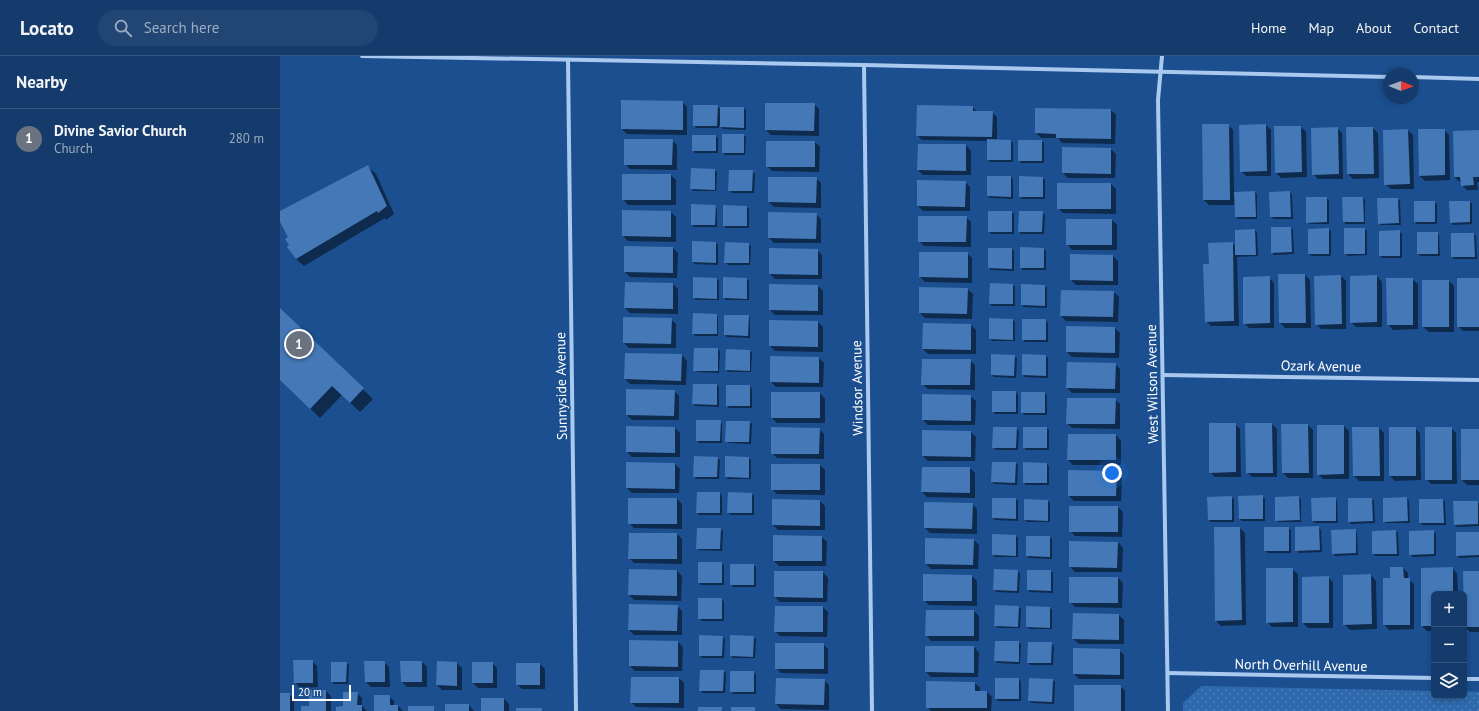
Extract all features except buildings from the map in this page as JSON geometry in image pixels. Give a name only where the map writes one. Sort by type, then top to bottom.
[{"type":"street","points":[[362,56],[1161,71],[1383,77]]},
{"type":"street","name":"West Wilson Avenue","points":[[1162,56],[1158,100],[1168,711]]},
{"type":"street","name":"Sunnyside Avenue","points":[[568,60],[576,711]]},
{"type":"street","name":"Windsor Avenue","points":[[864,65],[872,711]]},
{"type":"street","points":[[1419,77],[1479,79]]},
{"type":"street","name":"Ozark Avenue","points":[[1163,375],[1479,380]]},
{"type":"street","name":"North Overhill Avenue","points":[[1168,673],[1431,678]]},
{"type":"street","points":[[1467,679],[1479,679]]},
{"type":"shaded area","points":[[1201,686],[1431,691],[1431,699],[1467,699],[1467,691],[1479,692],[1479,711],[1183,711],[1183,703]]},
{"type":"place","name":"Divine Savior Church","points":[[299,344]]}]
